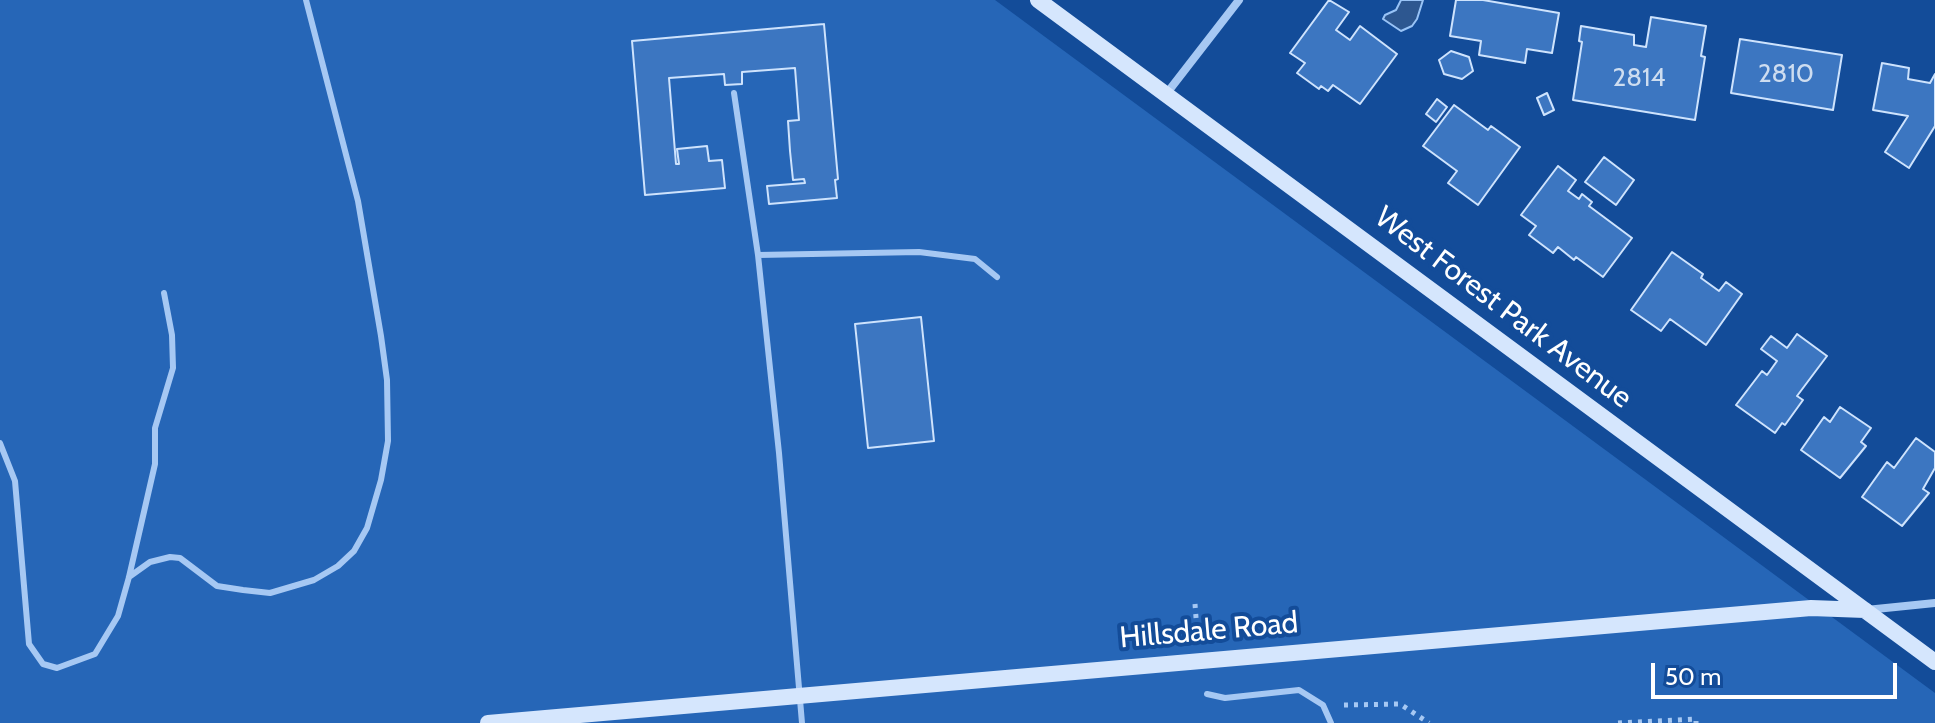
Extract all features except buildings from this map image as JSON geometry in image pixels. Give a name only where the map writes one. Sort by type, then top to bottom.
[{"type":"main road","name":"West Forest Park Avenue","points":[[1038,0],[1935,662]]},
{"type":"main road","name":"Hillsdale Road","points":[[488,723],[1811,608],[1865,610]]},
{"type":"street","points":[[1167,93],[1239,0]]},
{"type":"street","name":"Hillsdale Road","points":[[1865,610],[1935,603]]},
{"type":"lane","points":[[129,577],[150,562],[180,558],[217,586],[270,593],[314,580],[338,566],[354,551],[367,528],[388,441],[387,380],[358,201],[306,0]]},
{"type":"lane","points":[[734,93],[758,255],[802,723]]},
{"type":"lane","points":[[758,255],[919,252],[975,259],[997,277]]},
{"type":"lane","points":[[0,443],[15,481],[29,644],[43,664],[57,668],[95,654],[118,616],[155,464],[155,428],[173,368],[172,335],[164,293]]},
{"type":"lane","points":[[1207,694],[1225,698],[1299,690],[1323,705],[1331,723]]},
{"type":"path","points":[[1195,604],[1197,631]]},
{"type":"path","points":[[1323,705],[1400,704],[1429,723]]},
{"type":"path","points":[[1618,723],[1696,719],[1696,723]]},
{"type":"shaded area","points":[[0,0],[995,0],[1935,693],[1935,723],[0,723]]},
{"type":"shaded area","points":[[1401,0],[1423,0],[1417,19],[1412,26],[1401,31],[1383,19],[1396,10]]}]
